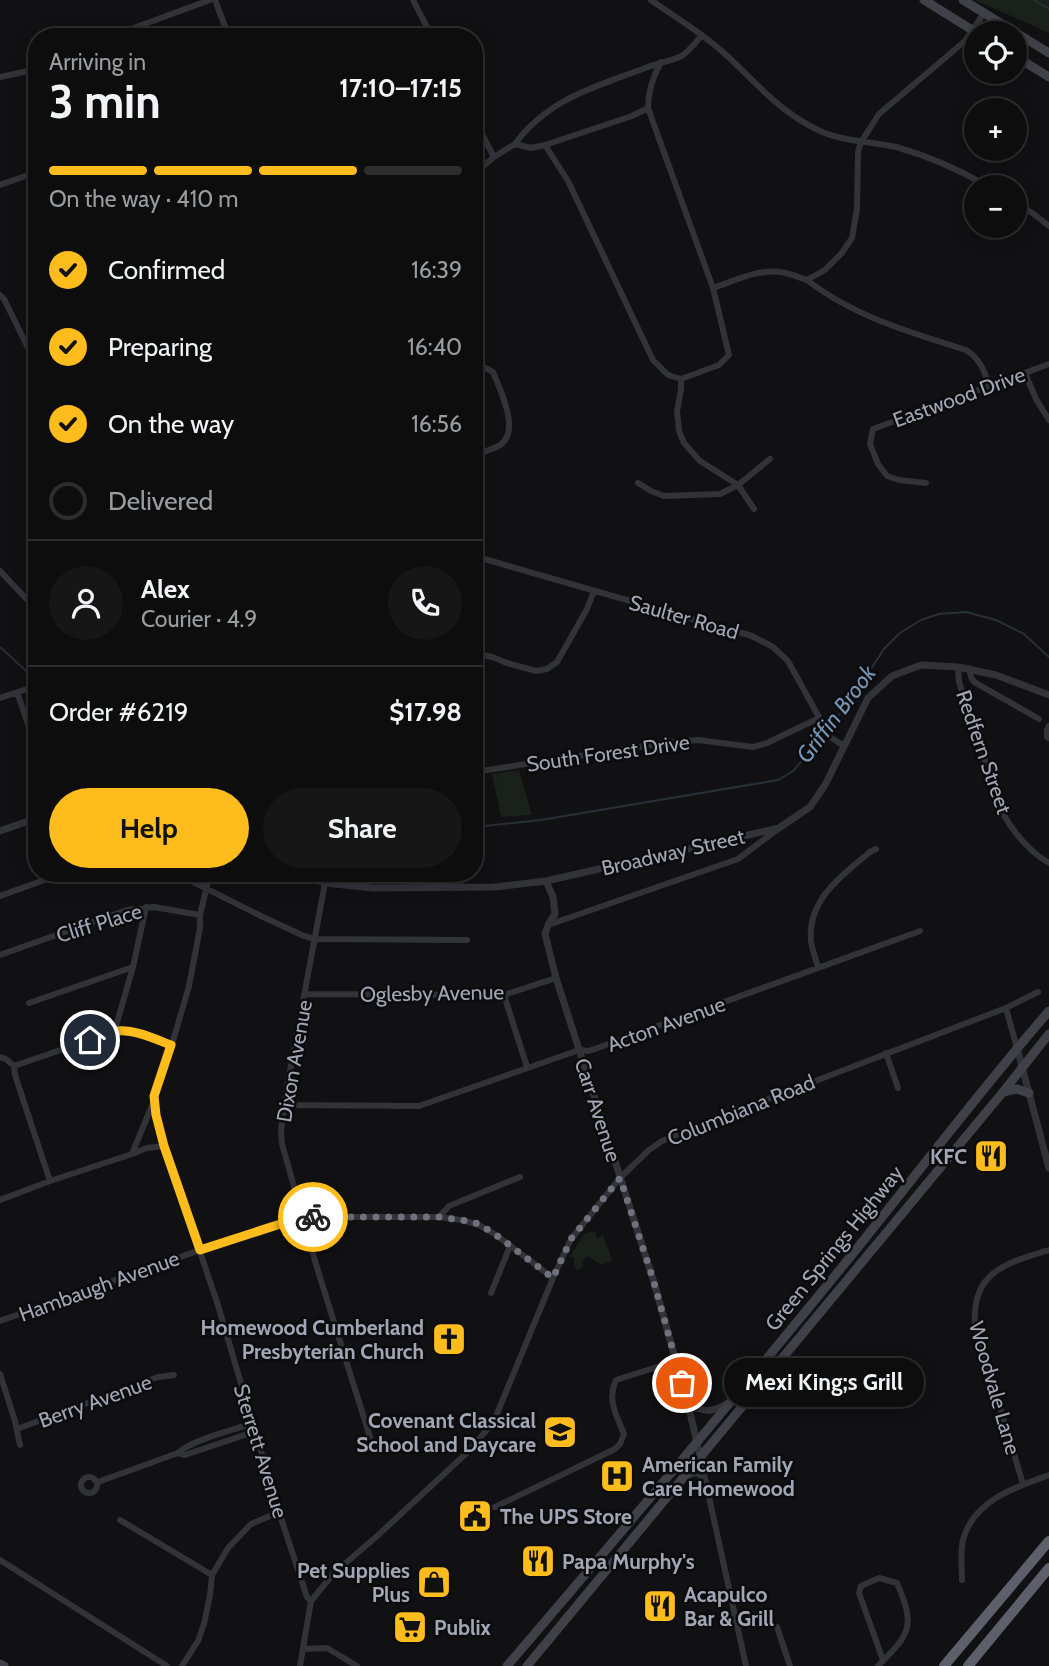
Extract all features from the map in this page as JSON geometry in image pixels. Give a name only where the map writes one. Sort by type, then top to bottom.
[{"type":"highway","points":[[944,1666],[1049,1542]]},
{"type":"highway","points":[[968,1666],[1049,1568]]},
{"type":"main road","points":[[923,0],[964,26]]},
{"type":"main road","points":[[963,0],[1049,53]]},
{"type":"main road","points":[[1027,63],[1049,76]]},
{"type":"main road","name":"Green Springs Highway","points":[[507,1666],[698,1443],[1049,1011]]},
{"type":"main road","name":"Green Springs Highway","points":[[527,1666],[1049,1034]]},
{"type":"main road","points":[[1003,1092],[1017,1089],[1029,1093]]},
{"type":"street","points":[[134,28],[212,0],[225,28]]},
{"type":"street","points":[[413,0],[427,28]]},
{"type":"street","points":[[651,0],[736,64],[781,108],[820,131],[845,139],[896,147],[968,175]]},
{"type":"street","points":[[980,21],[984,13]]},
{"type":"street","points":[[483,166],[515,144],[527,127],[560,102],[683,56],[702,36]]},
{"type":"street","points":[[807,280],[825,270],[852,238],[858,152],[861,142],[879,114],[964,42]]},
{"type":"street","points":[[545,145],[568,181],[653,360],[668,375],[681,379],[719,365],[729,355],[713,288],[648,108],[651,81],[661,62]]},
{"type":"street","points":[[0,77],[28,71]]},
{"type":"street","points":[[515,144],[531,148],[545,145],[632,116],[648,108]]},
{"type":"street","points":[[483,136],[494,157]]},
{"type":"street","points":[[0,185],[28,175]]},
{"type":"street","points":[[1027,210],[1049,226]]},
{"type":"street","points":[[713,288],[769,271],[783,272],[807,280],[822,292],[901,330],[966,350],[982,367],[989,385]]},
{"type":"street","points":[[0,295],[5,299],[28,347]]},
{"type":"street","name":"Eastwood Drive","points":[[926,483],[887,476],[878,464],[870,444],[873,429],[1049,364]]},
{"type":"street","points":[[483,368],[493,373],[510,419],[508,436],[501,445],[483,452]]},
{"type":"street","points":[[1025,373],[1049,420]]},
{"type":"street","points":[[681,379],[677,412],[679,431],[684,443],[700,461],[738,485],[754,509]]},
{"type":"street","points":[[638,483],[664,496],[720,494],[738,485],[770,460]]},
{"type":"street","name":"Saulter Road","points":[[483,559],[752,636],[773,646],[788,661],[830,737],[844,746]]},
{"type":"street","points":[[0,571],[28,601]]},
{"type":"street","points":[[483,655],[536,671],[547,669],[557,662],[594,591]]},
{"type":"street","name":"Broadway Street","points":[[322,882],[373,887],[453,888],[495,887],[546,881],[779,828],[810,807],[825,785],[868,698],[892,676],[921,665],[969,668],[1049,695]]},
{"type":"street","name":"Redfern Street","points":[[958,667],[959,682],[1003,812],[1024,843],[1049,863]]},
{"type":"street","points":[[969,668],[974,682],[1039,719]]},
{"type":"street","points":[[0,698],[27,689]]},
{"type":"street","points":[[17,692],[28,724]]},
{"type":"street","name":"South Forest Drive","points":[[483,771],[671,742],[698,740],[753,747],[821,722]]},
{"type":"street","points":[[1049,726],[1049,738]]},
{"type":"street","points":[[0,831],[28,821]]},
{"type":"street","points":[[548,925],[738,859],[779,828]]},
{"type":"street","points":[[818,968],[811,941],[811,925],[815,912],[833,882],[876,849]]},
{"type":"street","name":"Carr Avenue","points":[[546,881],[553,897],[555,914],[545,934],[556,978],[653,1279],[688,1404],[746,1666]]},
{"type":"street","points":[[0,896],[40,882]]},
{"type":"street","points":[[192,882],[303,936],[315,939],[467,940]]},
{"type":"street","points":[[132,1154],[155,1098],[176,1034],[189,986],[208,882]]},
{"type":"street","name":"Dixon Avenue","points":[[325,883],[285,1105],[282,1144],[370,1437]]},
{"type":"street","points":[[116,1031],[134,967],[146,907]]},
{"type":"street","name":"Cliff Place","points":[[0,955],[127,910],[154,907],[200,915]]},
{"type":"street","name":"Acton Avenue","points":[[285,1105],[419,1106],[579,1050],[587,1052],[920,931]]},
{"type":"street","points":[[29,1003],[134,967]]},
{"type":"street","name":"Oglesby Avenue","points":[[305,994],[504,995],[556,978]]},
{"type":"street","name":"Columbiana Road","points":[[300,1666],[311,1601],[334,1573],[477,1443],[494,1421],[571,1239],[620,1178],[649,1150],[662,1141],[1006,1008],[1038,992]]},
{"type":"street","points":[[504,995],[527,1068]]},
{"type":"street","points":[[1006,1008],[1049,1168]]},
{"type":"street","points":[[14,1066],[116,1031],[132,1032],[171,1045]]},
{"type":"street","points":[[886,1053],[898,1088]]},
{"type":"street","points":[[0,1057],[14,1066],[50,1181]]},
{"type":"street","name":"Sterrett Avenue","points":[[155,1098],[156,1115],[164,1146],[200,1250],[279,1512],[307,1597],[311,1601]]},
{"type":"street","points":[[0,1200],[146,1148],[164,1146]]},
{"type":"street","points":[[439,1217],[449,1206],[520,1177]]},
{"type":"street","name":"Hambaugh Avenue","points":[[0,1321],[302,1217],[439,1217],[479,1224],[553,1278]]},
{"type":"street","points":[[491,1293],[510,1246]]},
{"type":"street","name":"Woodvale Lane","points":[[1023,1484],[975,1325],[974,1309],[981,1287],[992,1274],[1003,1266],[1049,1250]]},
{"type":"street","points":[[495,1507],[615,1449],[624,1434],[611,1399],[616,1380],[676,1361]]},
{"type":"street","points":[[0,1374],[20,1445]]},
{"type":"street","name":"Berry Avenue","points":[[17,1429],[158,1377],[174,1375]]},
{"type":"street","points":[[688,1404],[709,1411],[718,1410],[733,1400]]},
{"type":"street","points":[[98,1482],[178,1453],[183,1448],[207,1438],[254,1427]]},
{"type":"street","points":[[178,1453],[185,1455],[254,1427]]},
{"type":"street","points":[[207,1438],[210,1446]]},
{"type":"street","points":[[680,1481],[692,1473],[698,1473],[706,1482]]},
{"type":"street","points":[[962,1580],[964,1540],[971,1523],[983,1508],[1002,1494],[1049,1475]]},
{"type":"street","points":[[182,1666],[198,1641],[204,1624],[212,1575],[228,1548],[251,1524],[279,1512]]},
{"type":"street","points":[[120,1520],[212,1575]]},
{"type":"street","points":[[0,1560],[167,1666]]},
{"type":"street","points":[[879,1578],[897,1583],[905,1602],[908,1629],[903,1640],[881,1663],[859,1593],[861,1586],[879,1578]]},
{"type":"street","points":[[776,1627],[790,1666]]},
{"type":"street","points":[[303,1649],[327,1648],[357,1666]]},
{"type":"shaded area","points":[[975,0],[1049,0],[1049,33]]},
{"type":"shaded area","points":[[519,770],[532,815],[501,817],[492,774]]},
{"type":"shaded area","points":[[595,1231],[597,1238],[603,1235],[612,1260],[602,1265],[587,1256],[582,1262],[583,1267],[577,1271],[574,1257],[570,1257],[584,1234]]},
{"type":"waterway","points":[[1034,0],[1049,9]]},
{"type":"waterway","name":"Griffin Brook","points":[[829,728],[884,649],[900,633],[921,620],[939,614],[966,612],[996,620],[1024,634],[1049,657]]},
{"type":"waterway","name":"Griffin Brook","points":[[0,647],[28,673]]},
{"type":"waterway","name":"Griffin Brook","points":[[483,826],[541,820],[778,780],[793,771],[826,733]]},
{"type":"way so far","points":[[313,1217],[439,1217],[479,1224],[553,1278],[571,1239],[620,1178],[653,1279],[682,1383]]},
{"type":"place","name":"KFC","points":[[991,1156]]},
{"type":"place","name":"Homewood Cumberland Presbyterian Church","points":[[449,1339]]},
{"type":"place","name":"Mexi King;s Grill","points":[[682,1383]]},
{"type":"place","name":"Covenant Classical School and Daycare","points":[[560,1432]]},
{"type":"place","name":"American Family Care Homewood","points":[[617,1476]]},
{"type":"place","name":"The UPS Store","points":[[475,1516]]},
{"type":"place","name":"Papa Murphy's","points":[[538,1561]]},
{"type":"place","name":"Pet Supplies Plus","points":[[434,1582]]},
{"type":"place","name":"Acapulco Bar & Grill","points":[[660,1606]]},
{"type":"place","name":"Publix","points":[[410,1627]]},
{"type":"route","points":[[90,1040],[124,1031],[171,1045],[154,1096],[156,1115],[200,1250],[302,1217],[313,1217]]}]
